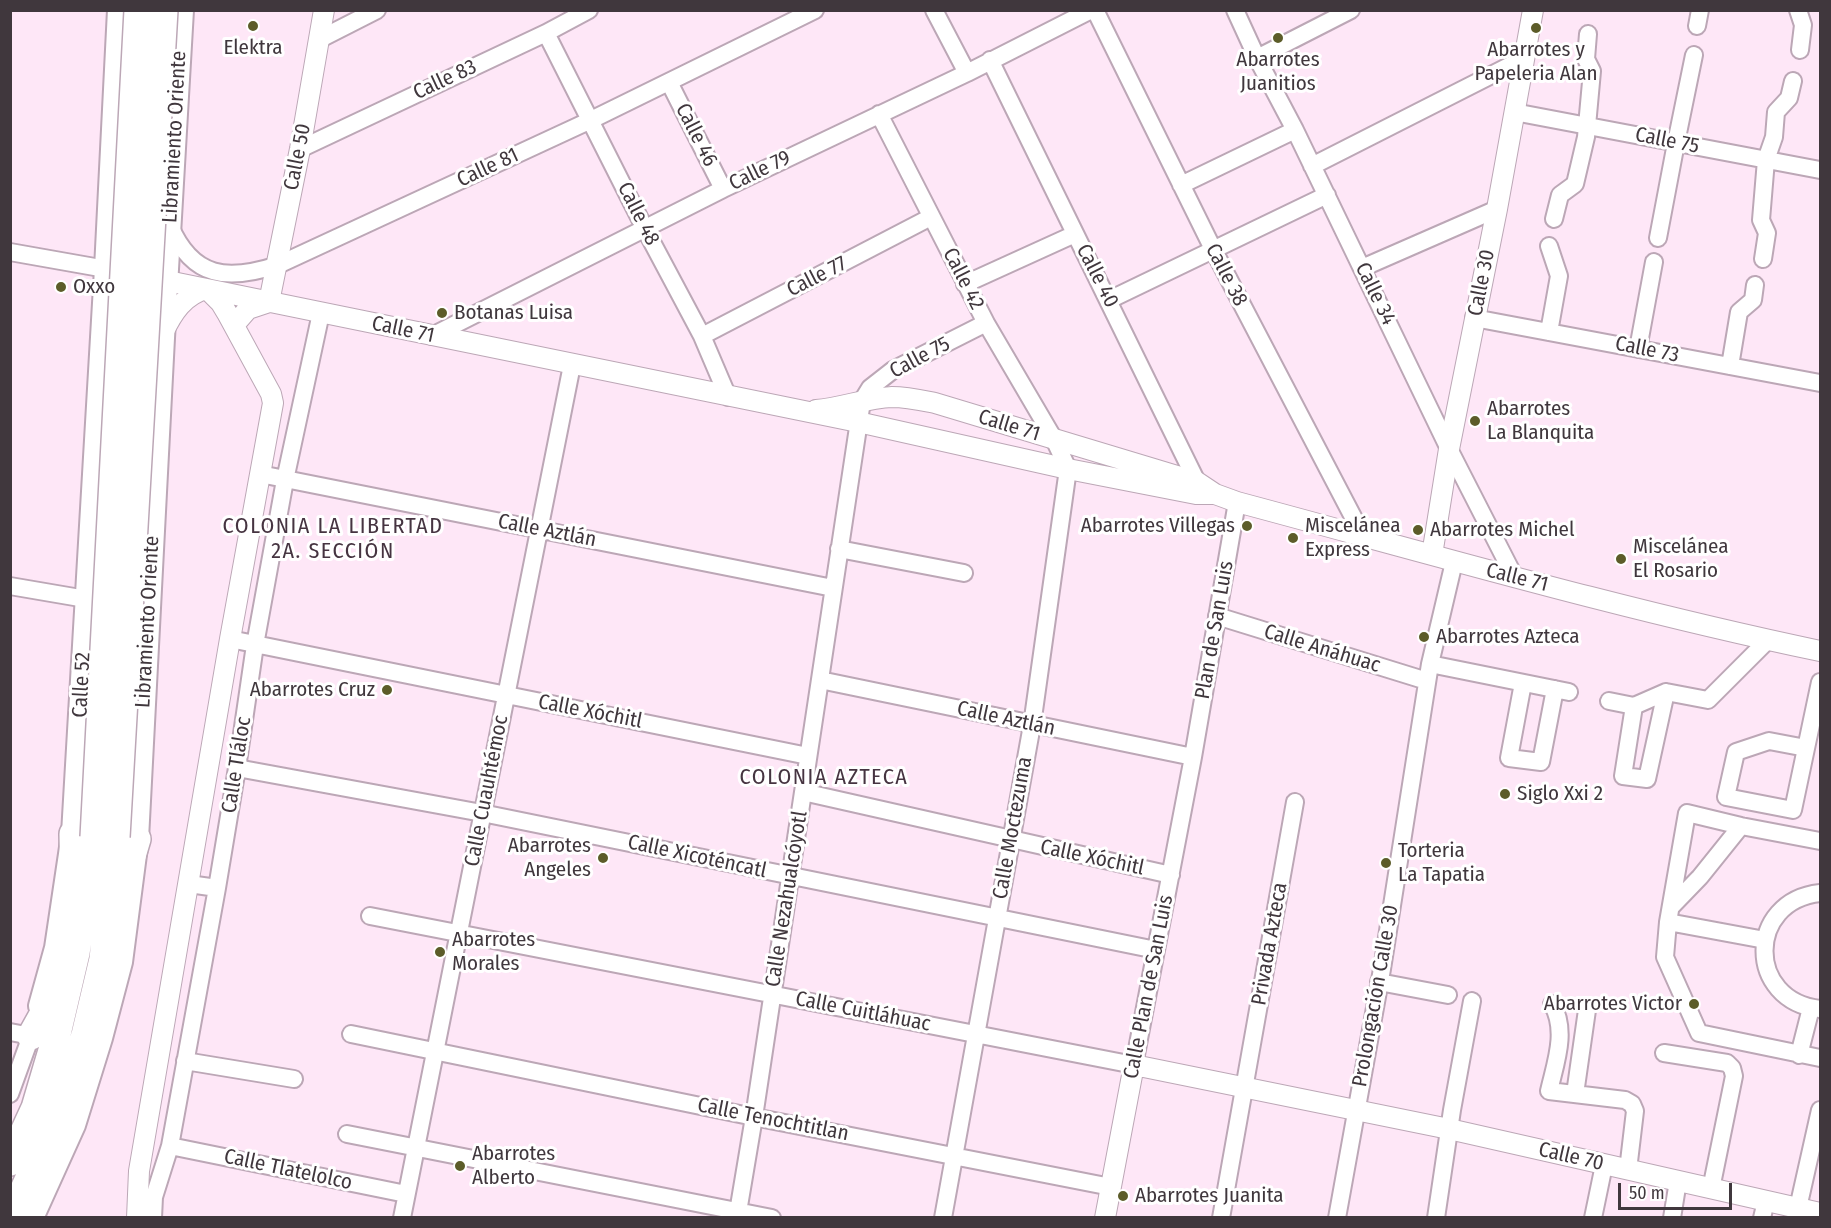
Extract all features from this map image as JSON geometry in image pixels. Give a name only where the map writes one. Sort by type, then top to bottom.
[{"type":"highway","name":"Libramiento Oriente","points":[[10,1213],[20,1198],[57,1116],[85,1035],[103,959],[105,837],[138,10]]},
{"type":"highway","name":"Libramiento Oriente","points":[[10,1162],[35,1108],[58,1030],[105,837],[164,10]]},
{"type":"highway","points":[[21,1034],[76,953]]},
{"type":"main road","points":[[106,269],[119,10]]},
{"type":"main road","name":"Libramiento Oriente","points":[[32,1218],[74,1125],[101,1038],[121,962],[105,837],[163,333],[182,10]]},
{"type":"main road","points":[[108,225],[112,237],[119,244],[127,249],[138,251],[147,250],[156,245],[164,238],[170,225]]},
{"type":"main road","name":"Calle 52","points":[[21,1034],[105,837],[86,599],[106,269]]},
{"type":"main road","points":[[102,330],[109,314],[116,308],[125,304],[134,304],[143,305],[151,310],[162,325],[163,333]]},
{"type":"street","name":"Calle 50","points":[[269,302],[300,149],[324,10]]},
{"type":"street","points":[[320,39],[377,10]]},
{"type":"street","name":"Calle 83","points":[[300,149],[546,33],[589,10]]},
{"type":"street","name":"Calle 81","points":[[170,225],[177,242],[186,255],[209,270],[239,274],[256,272],[278,265],[591,120],[815,10]]},
{"type":"street","points":[[934,10],[967,73]]},
{"type":"street","name":"Calle 79","points":[[432,336],[723,189],[967,73],[1093,10]]},
{"type":"street","name":"Calle 38","points":[[1093,10],[1213,249],[1363,536]]},
{"type":"street","name":"Calle 34","points":[[1235,10],[1449,449],[1515,578]]},
{"type":"street","points":[[1257,58],[1351,10]]},
{"type":"street","name":"Calle 30","points":[[1432,555],[1449,449],[1497,209],[1533,10]]},
{"type":"street","points":[[1798,10],[1803,26],[1800,50]]},
{"type":"street","name":"Calle 48","points":[[546,33],[702,336],[728,397]]},
{"type":"street","points":[[1554,219],[1560,195],[1575,184],[1587,126],[1592,71],[1586,59],[1588,34]]},
{"type":"street","points":[[1658,238],[1694,55]]},
{"type":"street","points":[[1312,166],[1524,59]]},
{"type":"street","name":"Calle 40","points":[[990,60],[1203,490]]},
{"type":"street","points":[[1763,258],[1767,233],[1761,220],[1766,160],[1774,137],[1776,112],[1789,98],[1793,81]]},
{"type":"street","name":"Calle 46","points":[[669,82],[723,189]]},
{"type":"street","name":"Calle 75","points":[[1514,112],[1821,170]]},
{"type":"street","name":"Calle 42","points":[[879,114],[965,284],[1054,439]]},
{"type":"street","points":[[1182,185],[1295,130]]},
{"type":"street","points":[[1109,300],[1327,195]]},
{"type":"street","points":[[1362,268],[1497,209]]},
{"type":"street","name":"Calle 77","points":[[702,336],[931,217]]},
{"type":"street","points":[[965,284],[1075,234]]},
{"type":"street","points":[[1550,246],[1559,276],[1550,332]]},
{"type":"street","name":"Calle 71","points":[[10,252],[166,281],[858,422],[1068,470],[1203,490]]},
{"type":"street","points":[[1638,349],[1654,262]]},
{"type":"street","points":[[1730,366],[1739,312],[1753,300],[1755,285]]},
{"type":"street","points":[[163,333],[179,306],[194,293],[207,290]]},
{"type":"street","name":"Calle Tláloc","points":[[137,1218],[139,1171],[273,403],[271,394],[234,325],[221,303],[207,290]]},
{"type":"street","points":[[234,325],[248,309],[269,302]]},
{"type":"street","name":"Calle Tláloc","points":[[153,1218],[154,1197],[170,1146],[217,888],[255,645],[285,480],[321,313]]},
{"type":"street","name":"Calle 73","points":[[1474,318],[1821,383]]},
{"type":"street","name":"Calle 75","points":[[861,401],[870,388],[893,370],[986,323]]},
{"type":"street","name":"Calle Cuauhtémoc","points":[[402,1218],[572,365]]},
{"type":"street","name":"Calle 71","points":[[796,411],[830,409],[890,397],[913,398],[935,403],[1054,439],[1237,502],[1515,578],[1712,628],[1821,651]]},
{"type":"street","name":"Calle Nezahualcóyotl","points":[[737,1214],[754,1117],[861,401]]},
{"type":"street","points":[[1054,439],[1068,470]]},
{"type":"street","name":"Calle Moctezuma","points":[[943,1218],[1032,725],[1068,470]]},
{"type":"street","name":"Calle Aztlán","points":[[260,474],[833,588]]},
{"type":"street","name":"Plan de San Luis","points":[[1193,757],[1237,502]]},
{"type":"street","points":[[839,549],[964,573]]},
{"type":"street","name":"Prolongación Calle 30","points":[[1337,1218],[1379,982],[1426,681],[1454,562]]},
{"type":"street","points":[[10,586],[86,599]]},
{"type":"street","name":"Calle Anáhuac","points":[[1217,616],[1426,681]]},
{"type":"street","name":"Calle Xóchitl","points":[[230,639],[808,756]]},
{"type":"street","points":[[1609,701],[1634,706],[1666,692],[1708,700],[1768,640]]},
{"type":"street","points":[[1430,664],[1562,690],[1541,762],[1509,758],[1523,683]]},
{"type":"street","name":"Calle Aztlán","points":[[820,680],[1193,757]]},
{"type":"street","points":[[1806,748],[1769,741],[1736,752],[1726,796],[1793,810],[1821,682]]},
{"type":"street","points":[[1634,706],[1623,776],[1647,779],[1666,692]]},
{"type":"street","name":"Calle Plan de San Luis","points":[[1105,1218],[1193,757]]},
{"type":"street","name":"Calle Xicoténcatl","points":[[237,768],[482,813],[1156,950]]},
{"type":"street","name":"Calle Xóchitl","points":[[803,792],[1171,875]]},
{"type":"street","name":"Privada Azteca","points":[[1221,1218],[1295,802]]},
{"type":"street","points":[[1821,841],[1687,813],[1669,914],[1665,957],[1699,1033],[1821,1058]]},
{"type":"street","points":[[1669,914],[1741,826]]},
{"type":"street","points":[[189,884],[217,888]]},
{"type":"street","points":[[1799,1055],[1816,1009],[1790,999],[1774,984],[1765,963],[1765,940],[1768,929],[1781,910],[1800,897],[1821,893]]},
{"type":"street","points":[[1669,914],[1765,940]]},
{"type":"street","name":"Calle Cuitláhuac","points":[[370,916],[1356,1110]]},
{"type":"street","points":[[1379,982],[1448,995]]},
{"type":"street","points":[[171,988],[197,992]]},
{"type":"street","points":[[1436,1218],[1472,1001]]},
{"type":"street","points":[[1552,1004],[1559,1015],[1560,1036],[1549,1091],[1625,1100],[1632,1104],[1635,1111],[1628,1170]]},
{"type":"street","points":[[1575,1094],[1587,1010]]},
{"type":"street","name":"Calle 52","points":[[10,1094],[21,1034]]},
{"type":"street","name":"Calle Tenochtitlan","points":[[351,1034],[754,1117],[1111,1187]]},
{"type":"street","points":[[1560,1036],[1583,1035]]},
{"type":"street","points":[[1665,1053],[1727,1063],[1732,1068],[1734,1076],[1711,1189]]},
{"type":"street","points":[[184,1061],[294,1079]]},
{"type":"street","name":"Calle 70","points":[[1356,1110],[1711,1189],[1764,1209],[1798,1208],[1821,1213]]},
{"type":"street","points":[[1798,1208],[1821,1110]]},
{"type":"street","points":[[347,1134],[737,1214],[772,1218]]},
{"type":"street","name":"Calle Tlatelolco","points":[[170,1146],[406,1194]]},
{"type":"street","points":[[1593,1218],[1604,1165]]},
{"type":"street","points":[[1672,1218],[1678,1181]]},
{"type":"place","name":"Elektra","points":[[253,26]]},
{"type":"place","name":"Abarrotes y Papeleria Alan","points":[[1536,28]]},
{"type":"place","name":"Abarrotes Juanitios","points":[[1278,38]]},
{"type":"place","name":"Oxxo","points":[[61,287]]},
{"type":"place","name":"Botanas Luisa","points":[[442,313]]},
{"type":"place","name":"Abarrotes La Blanquita","points":[[1475,421]]},
{"type":"place","name":"Abarrotes Villegas","points":[[1247,526]]},
{"type":"place","name":"Abarrotes Michel","points":[[1418,530]]},
{"type":"place","name":"Miscelánea Express","points":[[1293,538]]},
{"type":"place","name":"Miscelánea El Rosario","points":[[1621,559]]},
{"type":"place","name":"Abarrotes Azteca","points":[[1424,637]]},
{"type":"place","name":"Abarrotes Cruz","points":[[387,690]]},
{"type":"place","name":"Siglo Xxi 2","points":[[1505,794]]},
{"type":"place","name":"Abarrotes Angeles","points":[[603,858]]},
{"type":"place","name":"Torteria La Tapatia","points":[[1386,863]]},
{"type":"place","name":"Abarrotes Morales","points":[[440,952]]},
{"type":"place","name":"Abarrotes Victor","points":[[1694,1004]]},
{"type":"place","name":"Abarrotes Alberto","points":[[460,1166]]},
{"type":"place","name":"Abarrotes Juanita","points":[[1123,1196]]},
{"type":"district","name":"COLONIA LA LIBERTAD 2A. SECCIÓN","points":[[333,540]]},
{"type":"district","name":"COLONIA AZTECA","points":[[824,778]]}]
